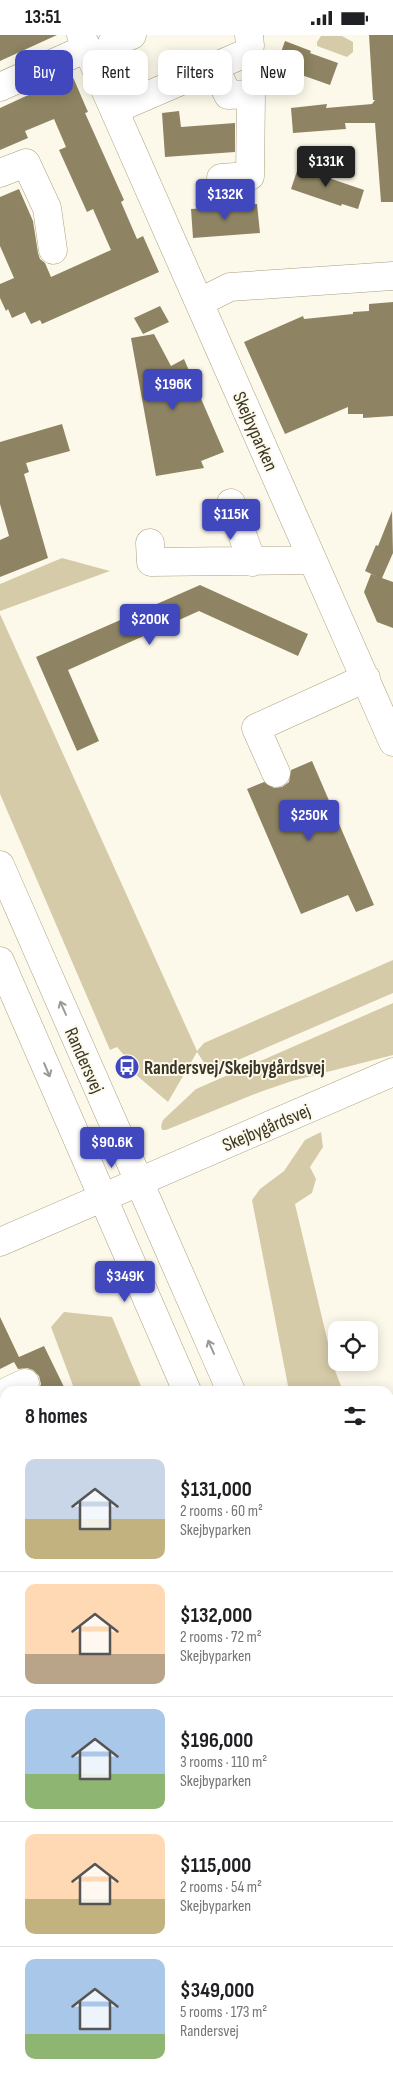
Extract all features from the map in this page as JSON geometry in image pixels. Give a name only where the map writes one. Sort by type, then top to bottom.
[{"type":"street","points":[[232,60],[246,53],[250,46],[249,35]]},
{"type":"street","name":"Skejbyparken","points":[[0,87],[103,40],[114,110],[312,560],[377,686],[393,742]]},
{"type":"street","points":[[114,110],[158,92]]},
{"type":"street","points":[[221,178],[250,176],[251,94],[232,95]]},
{"type":"street","points":[[0,173],[26,163],[47,208],[53,249]]},
{"type":"street","points":[[200,302],[230,287],[393,276]]},
{"type":"street","points":[[231,503],[252,562]]},
{"type":"street","points":[[150,553],[252,562],[312,560]]},
{"type":"street","points":[[276,773],[256,728],[377,686]]},
{"type":"street","name":"Randersvej","points":[[0,865],[228,1386]]},
{"type":"street","name":"Randersvej","points":[[0,961],[101,1197],[186,1386]]},
{"type":"street","name":"Skejbygårdsvej","points":[[0,1242],[393,1072]]},
{"type":"shaded area","points":[[321,36],[342,36],[353,42],[353,52],[347,57],[317,46]]},
{"type":"shaded area","points":[[62,558],[110,571],[0,611],[0,584]]},
{"type":"shaded area","points":[[0,614],[197,1051],[204,1043],[393,960],[393,993],[210,1072],[197,1052],[168,1102],[135,1074],[129,1061],[117,1047],[110,1050],[0,794]]},
{"type":"shaded area","points":[[393,1003],[393,1055],[292,1081],[162,1130],[163,1120],[196,1089]]},
{"type":"shaded area","points":[[321,1132],[323,1147],[310,1167],[316,1179],[312,1193],[295,1204],[328,1343],[328,1371],[335,1371],[341,1386],[288,1386],[252,1200],[260,1189],[284,1171],[305,1140]]},
{"type":"shaded area","points":[[64,1312],[112,1317],[141,1386],[73,1386],[51,1327]]},
{"type":"building","points":[[0,35],[57,35],[24,50],[15,50],[15,54],[0,61]]},
{"type":"building","points":[[369,35],[393,35],[393,202],[381,202],[375,123],[345,123],[346,129],[293,133],[291,108],[327,104],[326,108],[372,104],[375,100],[373,100]]},
{"type":"building","points":[[285,41],[338,63],[330,85],[304,76],[304,50],[282,50]]},
{"type":"building","points":[[73,77],[88,112],[85,113],[124,200],[121,202],[137,239],[143,236],[159,272],[42,324],[40,320],[31,324],[25,312],[12,318],[8,309],[6,311],[0,298],[0,284],[14,278],[0,246],[0,197],[19,189],[33,221],[40,259],[45,263],[51,277],[111,250],[93,209],[87,212],[59,150],[66,147],[54,119],[25,131],[28,138],[0,150],[0,108],[28,95],[73,95]]},
{"type":"building","points":[[179,111],[181,127],[235,123],[235,152],[165,157],[162,113]]},
{"type":"building","points":[[299,165],[321,172],[320,175],[364,190],[358,209],[342,204],[341,206],[291,189]]},
{"type":"building","points":[[257,204],[260,233],[193,238],[191,209]]},
{"type":"building","points":[[393,302],[393,416],[363,418],[363,414],[348,414],[348,407],[285,434],[244,342],[303,316],[304,319],[353,314],[353,312],[369,311],[369,304]]},
{"type":"building","points":[[160,306],[169,322],[143,334],[134,318]]},
{"type":"building","points":[[154,334],[171,366],[184,359],[224,452],[201,461],[204,468],[156,476],[131,338]]},
{"type":"building","points":[[62,424],[70,451],[26,463],[29,472],[24,474],[48,558],[0,577],[0,540],[9,536],[0,504],[0,442]]},
{"type":"building","points":[[392,511],[393,553],[382,578],[393,582],[393,628],[377,622],[364,592],[371,574],[378,577],[365,571],[376,545],[378,546]]},
{"type":"building","points":[[200,585],[308,634],[298,656],[199,611],[68,670],[99,741],[77,751],[36,657]]},
{"type":"building","points":[[312,761],[374,905],[356,912],[348,895],[301,914],[247,789],[264,782],[274,788],[282,787],[289,782],[291,770]]},
{"type":"building","points":[[0,1317],[19,1357],[44,1346],[64,1386],[40,1386],[39,1376],[33,1370],[27,1368],[18,1369],[14,1362],[0,1369]]},
{"type":"place","name":"Randersvej/Skejbygårdsvej","points":[[127,1067]]}]
